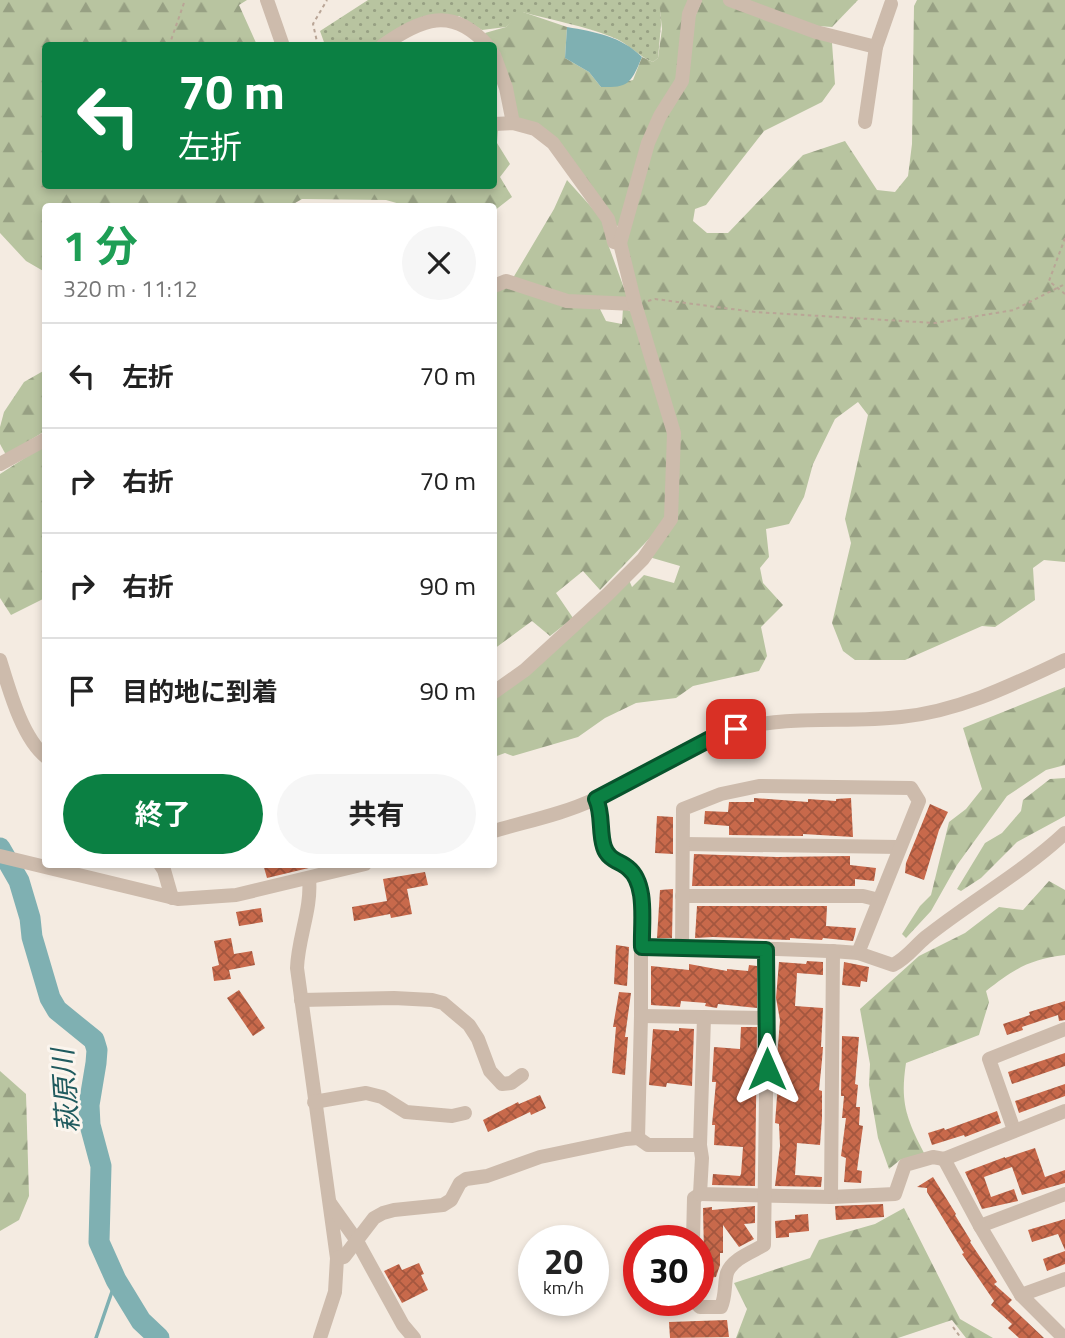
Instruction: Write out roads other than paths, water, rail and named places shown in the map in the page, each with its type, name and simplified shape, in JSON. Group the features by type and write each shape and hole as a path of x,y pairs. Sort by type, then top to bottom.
{"street":[{"path":"267,0 281,42"},
{"path":"497,690 525,670 607,595 643,559 671,519 674,433 635,304 620,243 648,143 660,116 682,81 689,14 695,0"},
{"path":"730,0 816,32 876,47"},
{"path":"865,122 876,47 891,4"},
{"path":"388,42 408,28 435,20 454,22 478,34 485,42"},
{"path":"497,63 506,88 513,123"},
{"path":"497,124 513,123 535,129 553,143 608,219 614,242 620,243"},
{"path":"497,285 506,281 568,301 635,304"},
{"path":"0,464 42,441"},
{"path":"0,660 33,746 42,754"},
{"path":"497,830 570,810 596,799 708,740 736,729 772,723 902,717 932,712 1002,690 1065,660"},
{"path":"682,948 683,809 721,794 759,786 911,788 919,801 858,953"},
{"path":"596,799 604,849 612,859 629,869 639,882 642,947 638,1138"},
{"path":"642,947 833,951 858,953 893,965 904,960 924,938 1000,885 1065,833"},
{"path":"683,844 899,848"},
{"path":"0,856 42,866"},
{"path":"50,868 173,898 222,897 309,879 344,868"},
{"path":"163,868 173,898"},
{"path":"309,879 310,891 297,952 314,1102 337,1258 335,1292 320,1338"},
{"path":"682,896 863,896 878,900"},
{"path":"714,1307 721,1307 725,1298 727,1271 737,1261 764,1245 766,950"},
{"path":"831,1197 833,951"},
{"path":"301,1000 394,998 443,1003 469,1025 478,1039 490,1071 502,1084 512,1083 522,1075"},
{"path":"641,1016 767,1018"},
{"path":"699,1194 704,1017"},
{"path":"1014,1130 989,1059 1065,1029"},
{"path":"314,1102 366,1093 382,1097 406,1112 452,1116 465,1113"},
{"path":"693,1225 694,1198 699,1194 831,1197 895,1194 905,1165 933,1157 944,1159 1065,1111"},
{"path":"337,1258 344,1256 374,1219 383,1213 443,1205 451,1200 466,1179 487,1176 540,1157 638,1138 648,1144 700,1146"},
{"path":"944,1159 979,1226 1021,1296 1064,1338"},
{"path":"979,1226 1065,1194"},
{"path":"329,1202 357,1241 403,1325 414,1338"},
{"path":"1021,1296 1065,1279"}],"water":[{"path":"567,27 607,36 634,50 642,57 632,78 623,85 601,87 589,72 565,58"}],"waterway":[{"name":"萩原川","path":"0,848 19,881 50,998 57,1010 94,1040 97,1050 89,1105 90,1125 101,1166 99,1242 116,1280 141,1321 159,1338"},
{"path":"96,1338 116,1280"}]}
